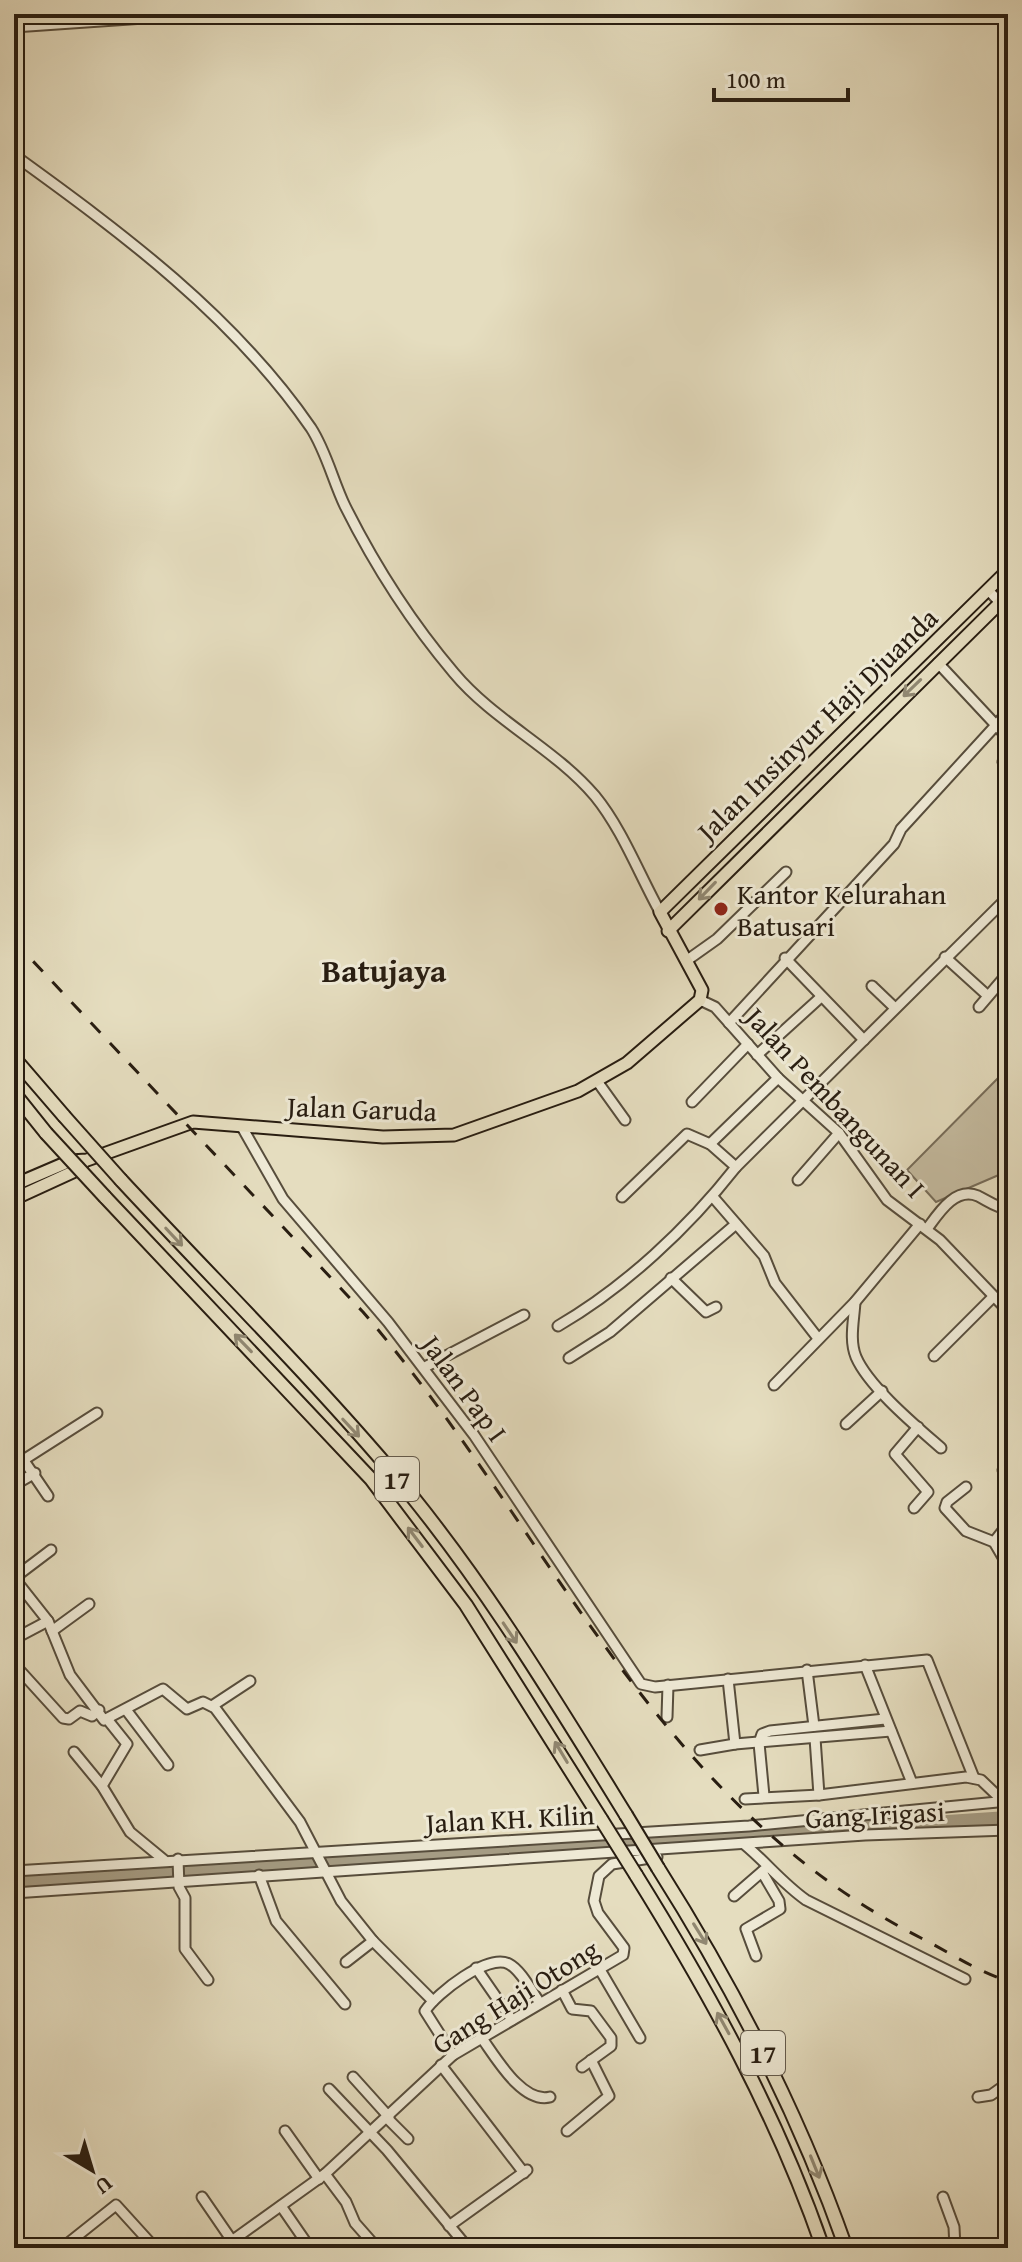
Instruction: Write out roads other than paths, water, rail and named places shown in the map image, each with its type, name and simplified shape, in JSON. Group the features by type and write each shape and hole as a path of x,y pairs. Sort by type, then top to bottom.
{"highway":[{"name":"17","path":"14,1058 121,1180 386,1466 482,1593 554,1699 705,1943 797,2122 846,2248"},
{"name":"17","path":"14,1093 105,1197 371,1479 466,1605 686,1955 777,2128 823,2248"}],"main road":[{"name":"Jalan Insinyur Haji Djuanda","path":"660,912 1008,570"},
{"name":"Jalan Insinyur Haji Djuanda","path":"668,931 938,663 1005,603"},
{"path":"660,912 702,990 700,1000"},
{"name":"Jalan Garuda","path":"14,1185 70,1161 87,1160 193,1122 383,1137 454,1135 530,1111 597,1081 663,1036 700,1000"},
{"name":"Jalan Garuda","path":"14,1199 75,1171 87,1160"}],"street":[{"path":"14,27 202,14"},
{"path":"14,155 166,269 277,386 313,431 343,501 393,594 455,674 487,707 573,774 596,797 660,912"},
{"path":"988,590 1005,603"},
{"path":"938,663 1008,738"},
{"path":"729,1023 785,958 894,844 901,829 1008,712"},
{"path":"686,961 717,939 786,872"},
{"path":"558,1326 600,1301 713,1197 736,1167 1008,897"},
{"path":"945,957 988,996"},
{"path":"785,958 864,1040"},
{"path":"979,1007 1008,973"},
{"path":"872,986 895,1008"},
{"path":"757,1055 821,997"},
{"name":"Jalan Pembangunan I","path":"700,1000 715,1007 778,1078 839,1133 877,1189 923,1227 1008,1311"},
{"path":"692,1102 748,1044"},
{"path":"710,1144 778,1078"},
{"path":"597,1081 625,1120"},
{"name":"Jalan Pap I","path":"242,1127 283,1199 425,1367 474,1435 641,1684 668,1685"},
{"path":"798,1180 839,1133"},
{"path":"622,1197 687,1134 710,1144 736,1167"},
{"path":"774,1385 941,1209 960,1195 973,1194 1008,1209"},
{"path":"713,1197 764,1256 775,1283 817,1337"},
{"path":"569,1358 610,1332 736,1224"},
{"path":"671,1278 706,1312 716,1307"},
{"path":"934,1356 993,1297"},
{"path":"855,1302 853,1343 856,1357 882,1391 941,1448"},
{"path":"425,1367 524,1315"},
{"path":"846,1424 882,1391"},
{"path":"25,1459 97,1413"},
{"path":"914,1508 928,1492 896,1456 895,1450 918,1427"},
{"path":"14,1446 48,1496"},
{"path":"14,1485 35,1473"},
{"path":"966,1487 947,1502 945,1508 966,1531 994,1542 1008,1566"},
{"path":"994,1542 1008,1524"},
{"path":"51,1550 14,1578 48,1621 70,1675 104,1720 107,1719 127,1744 102,1786"},
{"path":"52,1631 89,1604"},
{"path":"14,1639 48,1621"},
{"path":"667,1717 668,1685 927,1660 974,1778 1006,1801"},
{"path":"14,1664 63,1718 80,1711 92,1716 99,1710"},
{"path":"865,1665 912,1783"},
{"path":"807,1670 814,1726"},
{"path":"728,1679 735,1744"},
{"path":"212,1706 250,1681"},
{"path":"107,1719 127,1711 150,1692 163,1689 187,1709 203,1702 212,1706 300,1822 341,1901 373,1941 433,2001"},
{"path":"127,1711 168,1765"},
{"path":"764,1796 759,1743 765,1732 885,1719"},
{"path":"700,1750 735,1744 891,1731"},
{"path":"815,1738 819,1795"},
{"path":"74,1752 102,1786 130,1832 164,1860"},
{"path":"745,1799 819,1795 974,1778"},
{"name":"Jalan KH. Kilin","path":"14,1893 315,1855 749,1826 1006,1801"},
{"name":"Gang Irigasi","path":"744,1844 1008,1830"},
{"path":"744,1844 782,1883 806,1900 965,1979"},
{"name":"Jalan KH. Kilin","path":"14,1871 164,1860 178,1870 259,1875 744,1844"},
{"name":"Gang Haji Otong","path":"222,2248 235,2243 322,2177 453,2055 625,1951 594,1901 599,1876 612,1864 671,1855 677,1850"},
{"path":"734,1896 766,1868"},
{"path":"756,1956 746,1929 780,1909 766,1868"},
{"path":"178,1870 185,1898 185,1949 208,1980"},
{"path":"259,1875 276,1921 345,2004"},
{"path":"346,1962 373,1941"},
{"path":"453,2055 425,2011 433,2001 476,1968 493,1960 507,1962 540,2003"},
{"path":"476,1968 512,2020"},
{"path":"599,1968 640,2038"},
{"path":"562,1990 572,2009 591,2011 611,2038 611,2046 582,2067"},
{"path":"481,2037 520,2087 541,2098 550,2097"},
{"path":"567,2131 609,2096 591,2060"},
{"path":"441,2065 526,2171 449,2226"},
{"path":"353,2077 408,2139"},
{"path":"978,2097 991,2095 1008,2083"},
{"path":"329,2089 372,2133 468,2248"},
{"path":"285,2131 346,2202 355,2223 377,2248"},
{"path":"202,2197 235,2243"},
{"path":"943,2197 954,2227 955,2248"},
{"path":"62,2248 116,2205 155,2248"},
{"path":"281,2206 310,2248"},
{"path":"983,2248 1008,2244"},
{"path":"911,2248 948,2248"}],"waterway":[{"path":"14,1885 1008,1819"}],"railway":[{"path":"14,941 363,1312 430,1396 612,1655 676,1737 747,1813 828,1881 921,1938 1008,1981"}],"place":[{"name":"Kantor Kelurahan Batusari","path":"721,909"}],"district":[{"name":"Batujaya","path":"384,970"}]}
